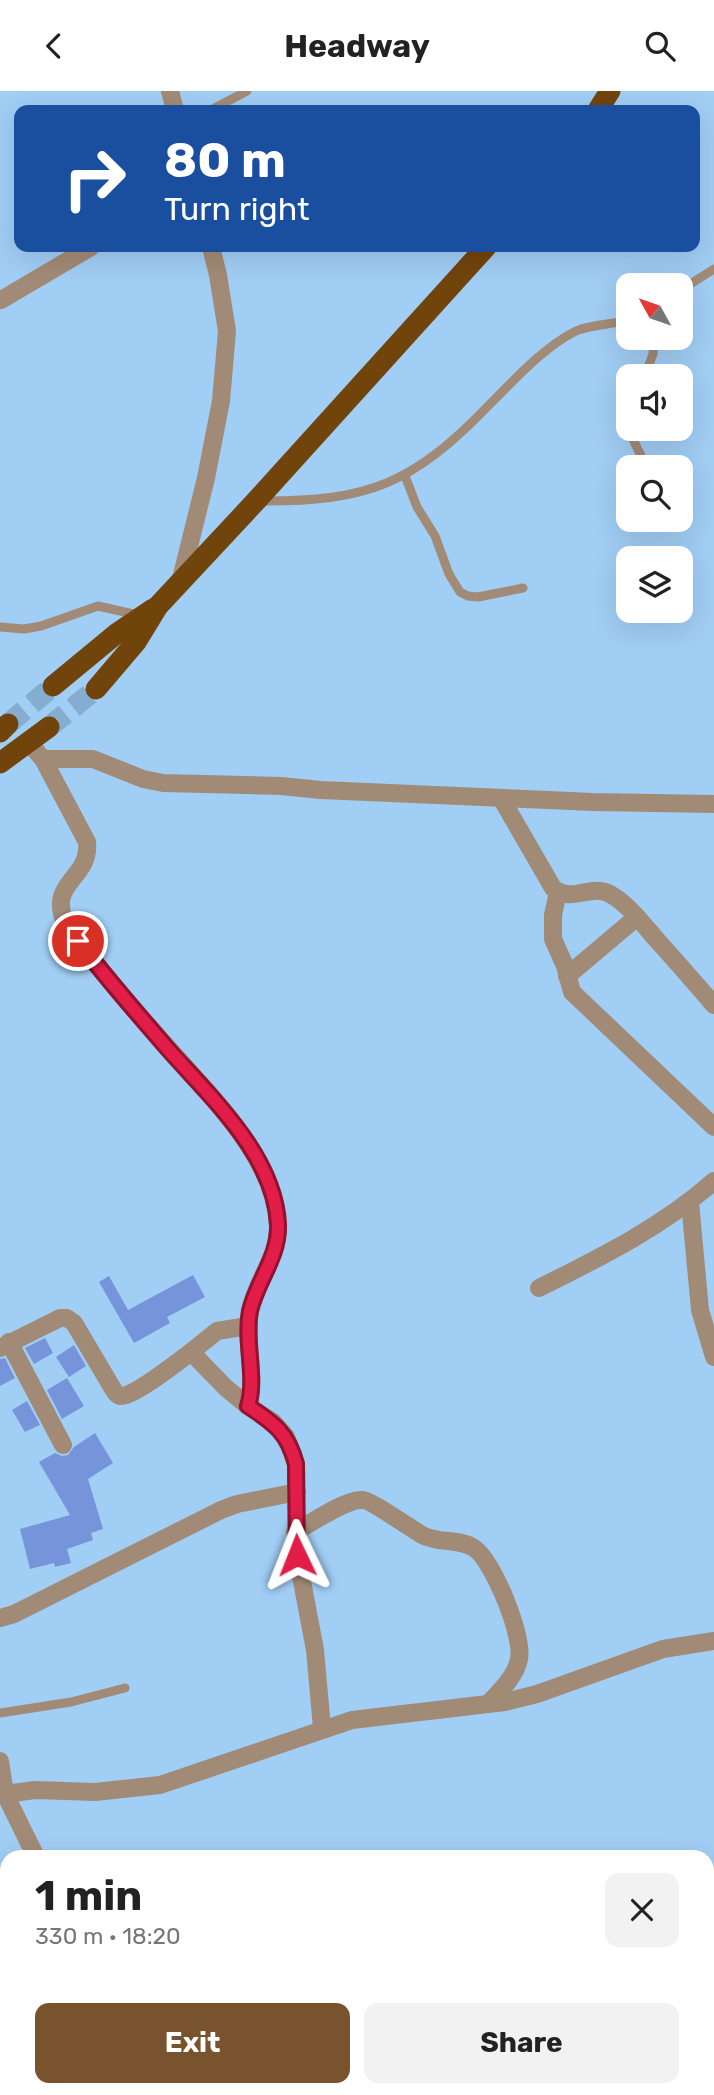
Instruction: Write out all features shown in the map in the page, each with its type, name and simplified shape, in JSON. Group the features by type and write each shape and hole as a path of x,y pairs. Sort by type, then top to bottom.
{"highway":[{"path":"53,686 149,614 180,583 481,252"},
{"path":"96,689 124,658 149,614"},
{"path":"0,763 36,751 49,727"}],"street":[{"path":"1,300 83,252"},
{"path":"180,583 206,478 221,401 227,331 212,252"},
{"path":"36,751 93,759 143,779 163,783 714,804"},
{"path":"36,751 87,842 82,866 61,896 61,912 66,925 139,1016 243,1136 261,1164 269,1184 276,1207 278,1228 272,1258 251,1306 248,1326 253,1392 248,1406"},
{"path":"502,798 549,883 558,892 570,896 602,891 615,897 637,917 713,1002"},
{"path":"558,892 552,931 576,998 714,1127"},
{"path":"567,976 637,917"},
{"path":"540,1288 610,1252 690,1202 714,1181"},
{"path":"690,1202 697,1291 714,1357"},
{"path":"63,1445 5,1345 60,1318 67,1318 74,1324 116,1394 124,1397 217,1331 248,1326"},
{"path":"191,1352 226,1388 273,1422 286,1437 296,1464 297,1555 315,1650 322,1728"},
{"path":"0,1618 14,1614 221,1510 297,1492"},
{"path":"295,1532 351,1502 365,1500 432,1540 464,1544 477,1550 488,1564 513,1620 520,1653 515,1671 489,1703"},
{"path":"2,1792 95,1792 160,1785 322,1728 376,1716 489,1703 537,1694 663,1649 714,1641"},
{"path":"0,1761 2,1792 32,1850"}],"lane":[{"path":"220,105 247,91"},
{"path":"693,282 714,269"},
{"path":"256,501 316,500 363,492 405,476 457,437 508,386 563,339 577,331 616,323"},
{"path":"405,476 417,507 435,536 449,574 460,592 478,597 523,588"},
{"path":"0,628 24,629 41,626 98,606 149,614"},
{"path":"0,1713 71,1702 125,1688"}],"building":[{"path":"193,1275 205,1297 167,1317 170,1323 134,1343 99,1282 109,1276 128,1310"},
{"path":"45,1338 53,1353 34,1364 25,1348"},
{"path":"74,1345 86,1366 69,1377 56,1357"},
{"path":"5,1358 15,1378 0,1386 0,1359"},
{"path":"67,1378 84,1406 62,1419 47,1390"},
{"path":"27,1401 40,1425 25,1432 12,1410"},
{"path":"95,1433 113,1463 88,1479 103,1529 91,1533 93,1540 67,1549 71,1563 55,1567 54,1563 30,1569 20,1529 70,1515 39,1462 55,1453 68,1455 74,1447"}],"tunnel":[{"path":"8,724 53,686"},
{"path":"49,727 96,689"}],"route":[{"path":"78,941 243,1136 261,1164 269,1184 276,1207 278,1228 272,1258 251,1306 248,1326 253,1392 248,1406 273,1422 286,1437 292,1450 296,1464 297,1555"}]}
